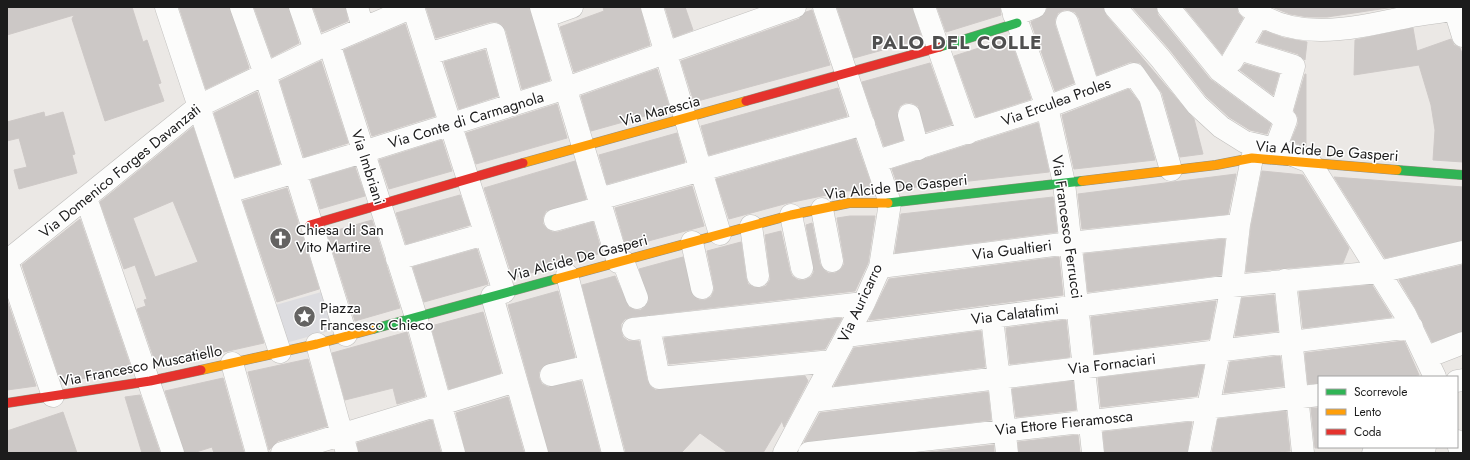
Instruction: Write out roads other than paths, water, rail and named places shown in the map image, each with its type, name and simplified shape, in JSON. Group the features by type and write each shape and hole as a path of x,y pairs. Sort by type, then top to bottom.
{"street":[{"path":"166,7 280,352 346,336 310,225 265,74 241,7"},
{"name":"Via Imbriani","path":"300,7 322,46 363,152 416,317 454,453"},
{"path":"357,7 363,28"},
{"path":"413,7 485,234 516,381 537,453"},
{"name":"Via Domenico Forges Davanzati","path":"7,261 199,106 322,46 413,7"},
{"path":"572,7 542,12 600,203 621,261 637,298"},
{"path":"652,7 720,234"},
{"name":"Via Conte di Carmagnola","path":"228,192 451,125 566,88 795,7"},
{"name":"Via Auricarro","path":"784,453 864,303 880,267 890,203 824,7"},
{"path":"924,7 968,133"},
{"path":"1014,15 1035,7"},
{"path":"1115,7 1202,110 1221,127 1245,142 1275,149 1310,162 1406,314 1436,376"},
{"path":"1168,7 1220,71 1286,120 1275,149"},
{"path":"1224,74 1239,49 1254,11 1263,18 1303,30 1353,28 1457,8 1463,36"},
{"name":"Via Marescia","path":"310,225 583,146 938,48 1014,15"},
{"name":"Via Francesco Ferrucci","path":"1014,15 1047,107 1064,184 1093,453"},
{"path":"1066,22 1089,90"},
{"path":"428,54 494,34 513,105"},
{"path":"1239,49 1294,66 1280,116"},
{"name":"Via Erculea Proles","path":"877,161 1047,107 1134,74 1150,97 1171,170"},
{"path":"909,115 918,149"},
{"path":"555,220 600,203 700,170 864,124"},
{"path":"1199,453 1232,286 1239,225 1252,158"},
{"name":"Via Alcide De Gasperi","path":"346,336 791,215 850,203 890,203 1064,184 1252,158 1463,175"},
{"path":"86,198 150,381 173,453"},
{"path":"822,209 832,261"},
{"path":"791,215 802,268"},
{"name":"Via Gualtieri","path":"880,267 1070,243 1239,225"},
{"path":"751,226 758,276"},
{"path":"397,259 485,234"},
{"path":"692,242 702,288"},
{"name":"Via Calatafimi","path":"846,336 1232,286 1379,272 1463,252"},
{"path":"7,261 53,396"},
{"path":"567,275 613,453"},
{"path":"1285,280 1303,453"},
{"path":"832,361 659,378 641,328 864,303"},
{"path":"992,317 1007,453"},
{"name":"Via Fornaciari","path":"812,401 1412,327"},
{"path":"1427,357 1463,343"},
{"path":"317,344 344,444"},
{"name":"Via Francesco Muscatiello","path":"7,403 150,381 280,352"},
{"path":"232,363 257,453"},
{"path":"551,375 590,366"},
{"path":"282,453 344,444 441,404 516,381"},
{"name":"Via Ettore Fieramosca","path":"809,453 1318,394"},
{"path":"1372,453 1416,448"}],"place":[{"name":"Chiesa di San Vito Martire","path":"280,239"},
{"name":"Piazza Francesco Chieco","path":"304,317"}],"district":[{"name":"PALO DEL COLLE","path":"957,42"}]}
